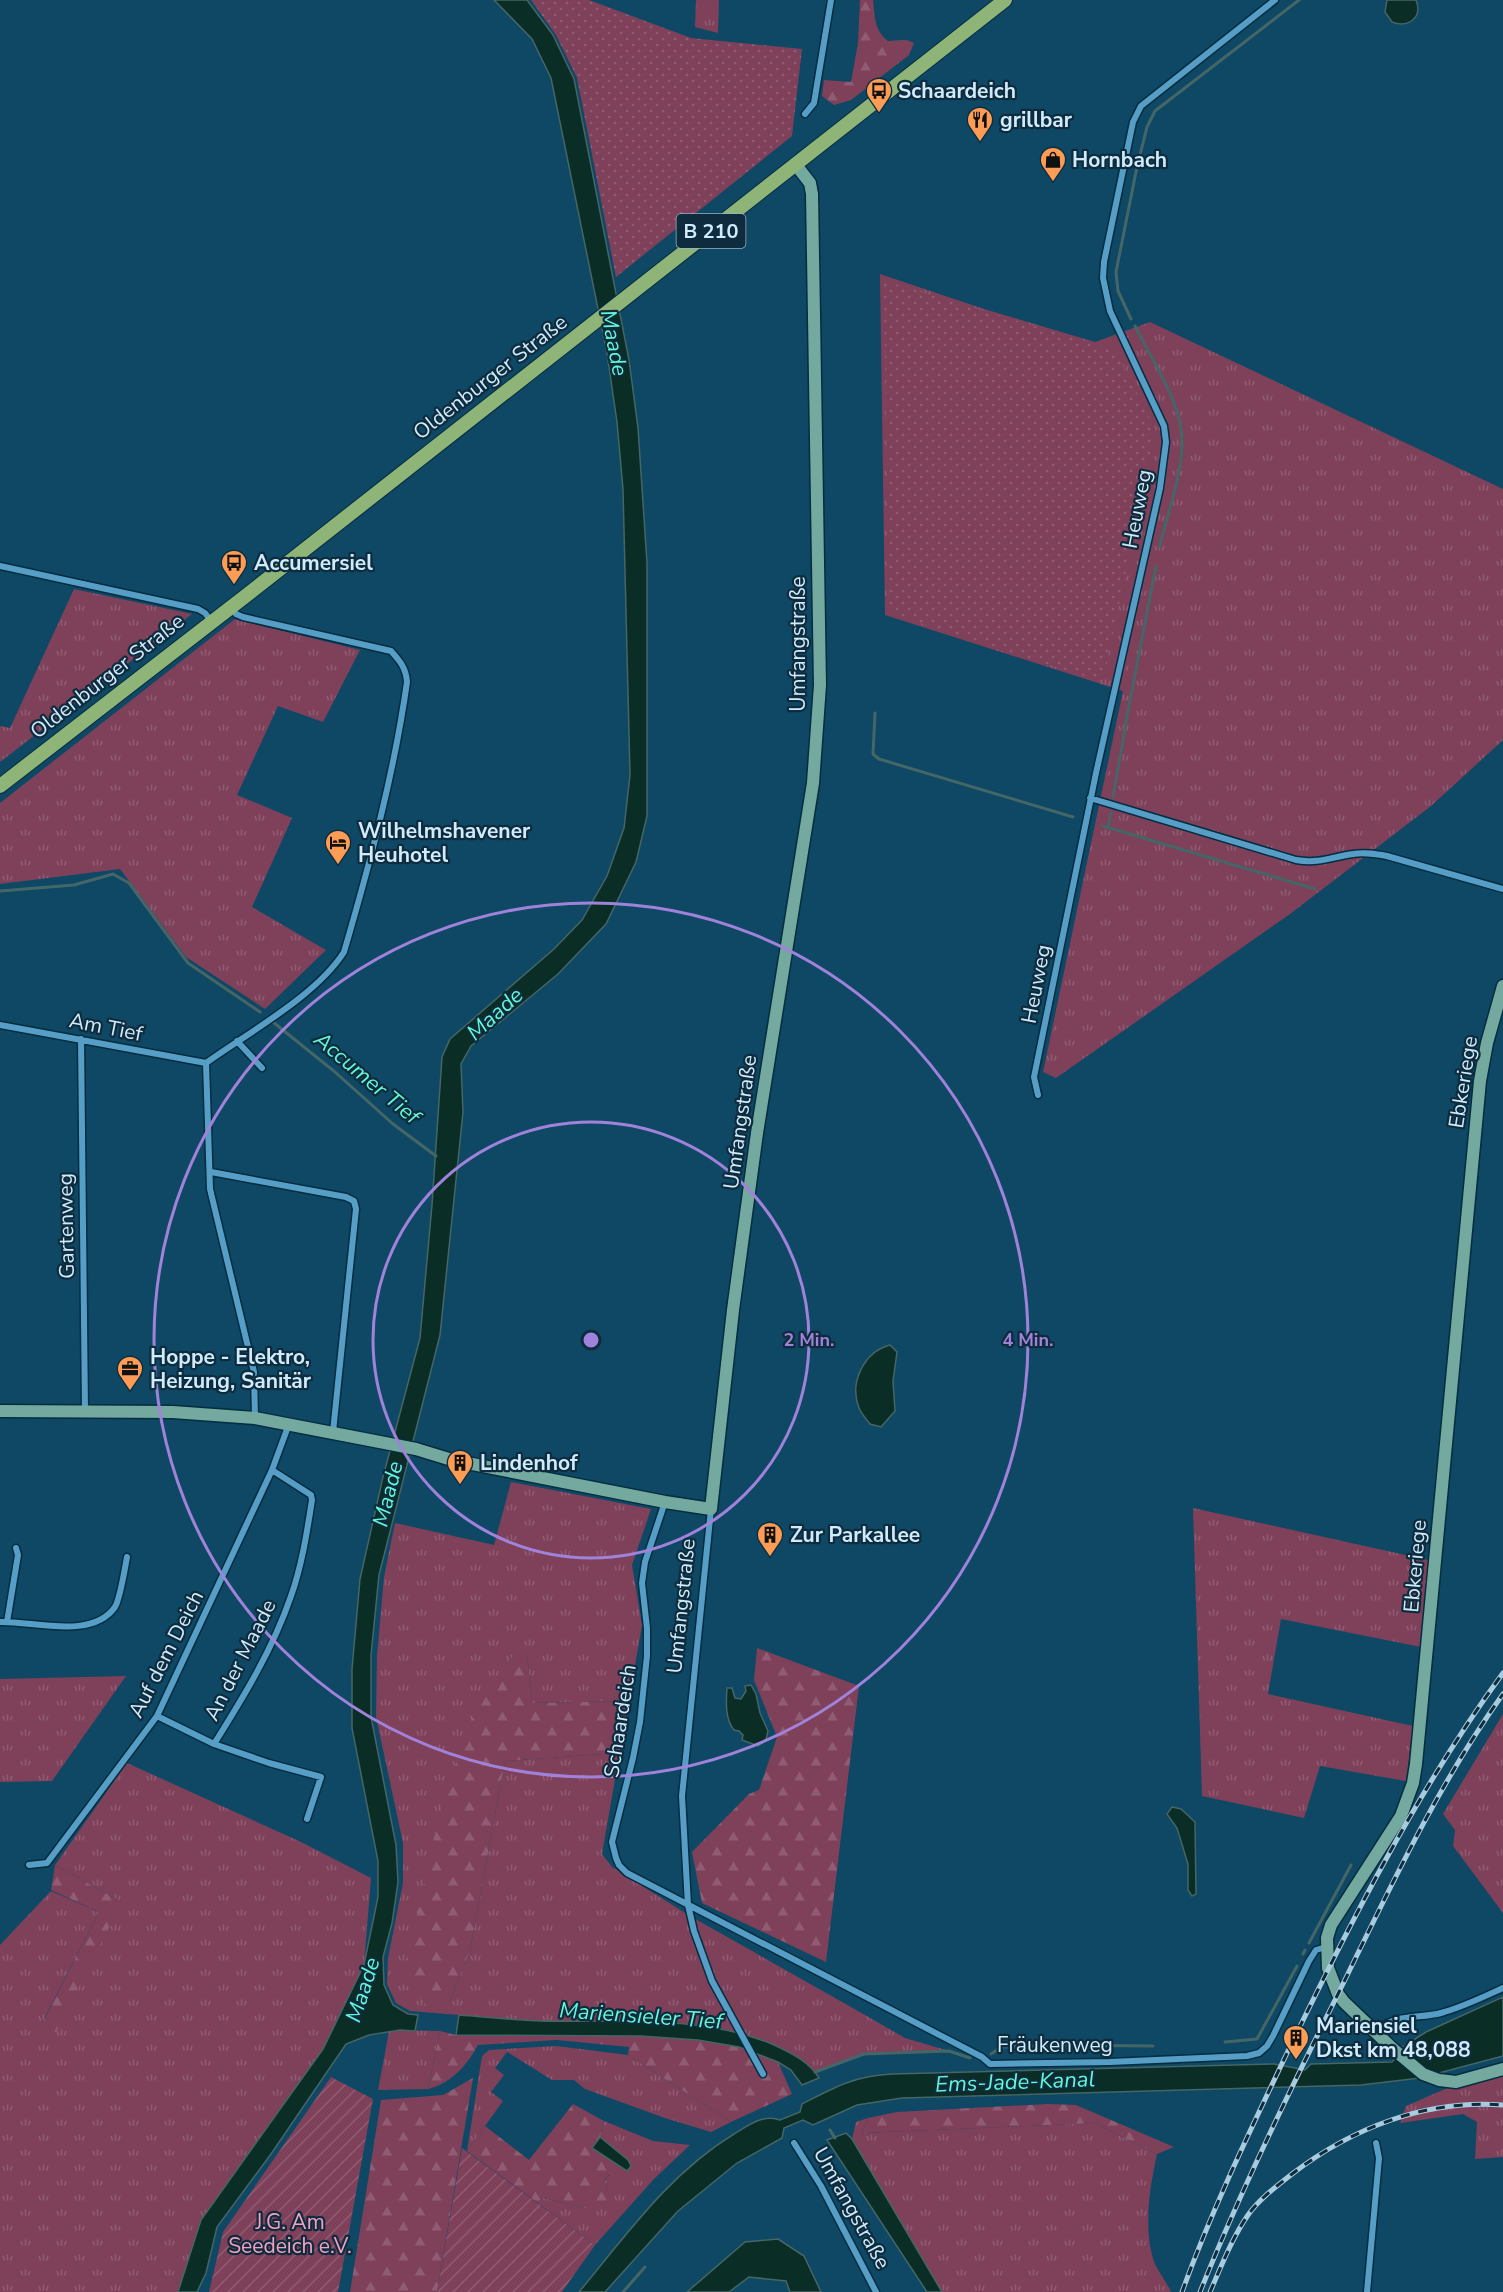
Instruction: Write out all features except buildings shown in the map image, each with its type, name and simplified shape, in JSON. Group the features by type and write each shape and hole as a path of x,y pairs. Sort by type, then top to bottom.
{"main road":[{"name":"Oldenburger Straße","path":"0,786 1005,0"}],"street":[{"path":"805,114 814,103 831,0"},
{"name":"Heuweg","path":"1038,1095 1034,1077 1090,798 1160,488 1166,442 1164,426 1110,311 1103,278 1118,191 1133,122 1136,113 1147,99 1275,0"},
{"name":"Umfangstraße","path":"763,2074 712,1981 694,1931 688,1905 682,1796 733,1310 757,1133 813,783 820,685 812,194 810,183 796,165"},
{"path":"0,566 198,609 212,622"},
{"path":"231,607 236,614 243,617 391,651 401,662 407,682 399,736 375,845 344,952 336,964 312,987 206,1063 210,1189 254,1372 255,1418"},
{"path":"1090,798 1296,860 1322,862 1369,852 1503,889"},
{"name":"Ebkeriege","path":"1503,986 1487,1043 1480,1081 1413,1784 1401,1816 1331,1925 1326,1947 1328,1968 1338,1994 1375,2032 1423,2074 1439,2080 1456,2082 1503,2069"},
{"name":"Am Tief","path":"0,1024 206,1063"},
{"name":"Gartenweg","path":"81,1040 85,1411"},
{"path":"237,1041 262,1068"},
{"path":"211,1172 346,1197 354,1201 356,1209 333,1432"},
{"path":"0,1411 205,1413 255,1418 416,1449 452,1460 711,1509"},
{"name":"Auf dem Deich","path":"29,1865 47,1863 157,1716 272,1470 289,1424"},
{"name":"An der Maade","path":"214,1744 247,1691 276,1637 292,1595 303,1551 312,1500 310,1495 272,1470"},
{"name":"Schaardeich","path":"665,1502 645,1562 642,1583 647,1628 647,1656 640,1722 612,1842 619,1865 627,1873 688,1905"},
{"path":"16,1548 18,1555 4,1622 79,1627 100,1620 115,1606 127,1557"},
{"name":"An der Maade","path":"157,1716 214,1744 269,1763 321,1777 307,1819"},
{"name":"Fräukenweg","path":"688,1905 982,2057 990,2064 1121,2062 1239,2057 1259,2053 1273,2036 1309,1961 1316,1950 1326,1947"},
{"path":"1375,2032 1385,2024 1402,2017 1439,2013 1503,1988"},
{"name":"Umfangstraße","path":"794,2143 817,2178 876,2292"},
{"path":"1367,2292 1379,2158 1376,2143"}],"green space":[{"path":"531,0 589,0 691,38 802,49 792,136 616,277 577,78 556,35"},
{"path":"696,0 719,0 718,33 695,27"},
{"path":"860,0 873,0 878,28 888,41 907,40 914,43 909,55 851,100 834,105 822,96 824,80 851,82 858,43"},
{"path":"880,274 984,309 1095,342 1150,322 1503,489 1503,740 1431,806 1290,914 1056,1078 1043,1072 1123,691 885,615"},
{"path":"884,281 1115,350 1155,429 1103,682 889,613"},
{"path":"74,589 192,614 0,762 0,726 10,728"},
{"path":"235,619 360,650 323,722 278,706 237,795 292,818 252,907 326,950 265,1009 186,957 120,869 0,884 0,803"},
{"path":"511,1482 651,1509 632,1565 642,1625 602,1854 612,1867 690,1916 905,2038 949,2051 864,2054 815,2072 791,2053 758,2039 716,2027 674,2022 540,2021 459,2015 410,2011 396,2003 387,1984 388,1958 403,1883 403,1843 376,1717 377,1656 384,1577 395,1523 494,1545","holes":["527,1654 532,1703 624,1701 617,1753 505,1761 470,1950 449,2004 499,1678 512,1657"]},
{"path":"1193,1508 1428,1560 1421,1647 1281,1619 1268,1694 1413,1726 1406,1781 1320,1766 1304,1818 1202,1796"},
{"path":"757,1648 859,1686 826,1962 702,1903 692,1852 749,1794 759,1790 777,1737 754,1680"},
{"path":"527,1653 532,1703 624,1701 617,1753 505,1761 470,1950 449,2004 426,2005 417,1993 407,1959 440,1811 469,1723 512,1657"},
{"path":"126,1676 52,1781 0,1782 0,1679"},
{"path":"1503,1714 1503,1913 1453,1846 1455,1830 1443,1814"},
{"path":"127,1763 301,1842 371,1878 364,1965 323,2049 201,2220 178,2292 0,2292 0,1945 51,1891 99,1912 42,2023 122,1902 55,1865"},
{"path":"55,1865 122,1902 56,2032 42,2024 99,1912 51,1890"},
{"path":"440,2031 428,2089 378,2090 389,2032"},
{"path":"440,2031 456,2035 641,2036 698,2040 739,2047 778,2062 792,2094 731,2122 628,2055 629,2047 557,2040 478,2045 458,2072 437,2086 428,2089"},
{"path":"556,2046 628,2055 731,2122 711,2132 665,2118 585,2089 574,2080 552,2080 507,2052 495,2068 504,2075 491,2092 503,2101 467,2151 482,2056 489,2050"},
{"path":"1503,2072 1503,2157 1475,2159 1477,2122 1463,2114 1400,2123 1406,2106 1452,2086"},
{"name":"J.G. Am Seedeich e.V.","path":"331,2077 373,2099 338,2292 209,2292 223,2232"},
{"path":"473,2078 437,2292 350,2292 381,2100 443,2095"},
{"path":"573,2104 604,2121 600,2137 592,2148 627,2171 621,2178 609,2175 604,2180 610,2196 607,2205 587,2209 543,2198 538,2203 467,2151 485,2126 529,2160"},
{"path":"1048,2104 1076,2105 1174,2147 1157,2154 1095,2123 862,2133 868,2118 897,2112"},
{"path":"868,2118 862,2133 1095,2123 1157,2154 1149,2204 1148,2230 1152,2255 1171,2292 942,2292 852,2139 856,2122"},
{"path":"604,2121 653,2141 690,2145 653,2180 595,2245 538,2203 543,2198 587,2209 610,2196 604,2180 628,2160 600,2137"},
{"path":"462,2148 595,2245 562,2292 437,2292"}],"water":[{"name":"Maade","path":"494,0 527,0 553,35 574,79 629,360 638,428 647,563 647,816 636,862 606,924 558,974 471,1046 461,1064 463,1112 440,1335 379,1575 371,1655 371,1717 396,1845 398,1882 392,1923 383,1957 384,1985 393,2005 408,2014 418,2015 415,2031 400,2030 369,2035 346,2044 271,2154 217,2227 206,2273 197,2292 178,2292 201,2220 323,2049 364,1965 378,1897 378,1861 352,1728 352,1669 360,1579 383,1477 420,1338 442,1057 450,1039 554,949 582,920 607,876 624,828 630,775 623,489 617,422 607,353 551,78 532,39"},
{"path":"1387,0 1416,0 1418,6 1416,16 1413,20 1403,24 1392,22 1385,12"},
{"path":"890,1345 897,1352 893,1381 895,1411 881,1427 870,1424 862,1414 856,1398 856,1388 861,1369 866,1361 873,1354"},
{"path":"751,1685 768,1731 766,1740 758,1746 742,1740 743,1735 731,1726 727,1710 727,1688 732,1688 735,1698 741,1699 746,1691 745,1686"},
{"path":"1172,1807 1181,1809 1195,1822 1196,1894 1192,1896 1188,1890 1188,1864 1177,1828 1167,1814"},
{"name":"Ems-Jade-Kanal","path":"1503,1997 1503,2056 1420,2078 1361,2085 902,2098 857,2105 813,2125 803,2120 784,2128 782,2138 737,2163 678,2211 605,2292 579,2292 650,2206 669,2186 711,2150 751,2124 768,2118 780,2120 800,2112 802,2104 856,2080 892,2074 1274,2064 1305,2070 1311,2064 1392,2062 1402,2051 1401,2048 1426,2032"},
{"path":"459,2015 541,2021 658,2022 716,2028 744,2034 772,2044 804,2062 819,2078 802,2085 791,2070 778,2062 739,2047 698,2040 641,2036 456,2035"},
{"path":"846,2133 852,2139 942,2292 927,2292 827,2140"},
{"path":"600,2137 628,2160 631,2166 627,2171 592,2148"},
{"path":"778,2239 804,2256 821,2292 790,2292 786,2281 749,2277 729,2292 687,2292 745,2242"}],"waterway":[{"path":"1131,319 1118,291 1116,272 1137,167 1147,127 1155,111 1299,0"},
{"path":"1135,326 1173,400 1182,432 1179,472 1159,547"},
{"path":"1113,797 1156,566"},
{"path":"875,713 873,754 879,759 1073,817"},
{"path":"1108,827 1111,813"},
{"path":"1103,826 1315,889"},
{"name":"Accumer Tief","path":"0,891 74,885 113,874 129,883 188,963 260,1012"},
{"name":"Accumer Tief","path":"273,1022 335,1072 393,1124 436,1156"},
{"path":"1309,1943 1351,1865"},
{"path":"1303,1954 1305,1950"},
{"path":"1225,2042 1257,2039 1297,1966"},
{"path":"991,2054 1002,2047 1153,2046"},
{"path":"815,2072 864,2054 949,2051 970,2058"},
{"name":"Mariensieler Tief","path":"830,2130 835,2138"},
{"path":"623,2292 645,2267"}],"railway":[{"path":"1182,2292 1219,2200 1246,2141 1361,1906 1442,1763 1503,1673"},
{"path":"1200,2292 1266,2140 1395,1877 1435,1802 1503,1694"},
{"path":"1210,2292 1232,2243 1252,2209 1274,2188 1315,2158 1365,2130 1418,2112 1474,2104 1503,2105"}],"place":[{"name":"Schaardeich","path":"879,114"},
{"name":"grillbar","path":"980,143"},
{"name":"Hornbach","path":"1053,183"},
{"name":"Accumersiel","path":"234,586"},
{"name":"Wilhelmshavener Heuhotel","path":"338,866"},
{"name":"Hoppe - Elektro, Heizung, Sanitär","path":"130,1392"},
{"name":"Lindenhof","path":"460,1486"},
{"name":"Zur Parkallee","path":"770,1558"},
{"name":"Mariensiel Dkst km 48,088","path":"1296,2061"}]}
